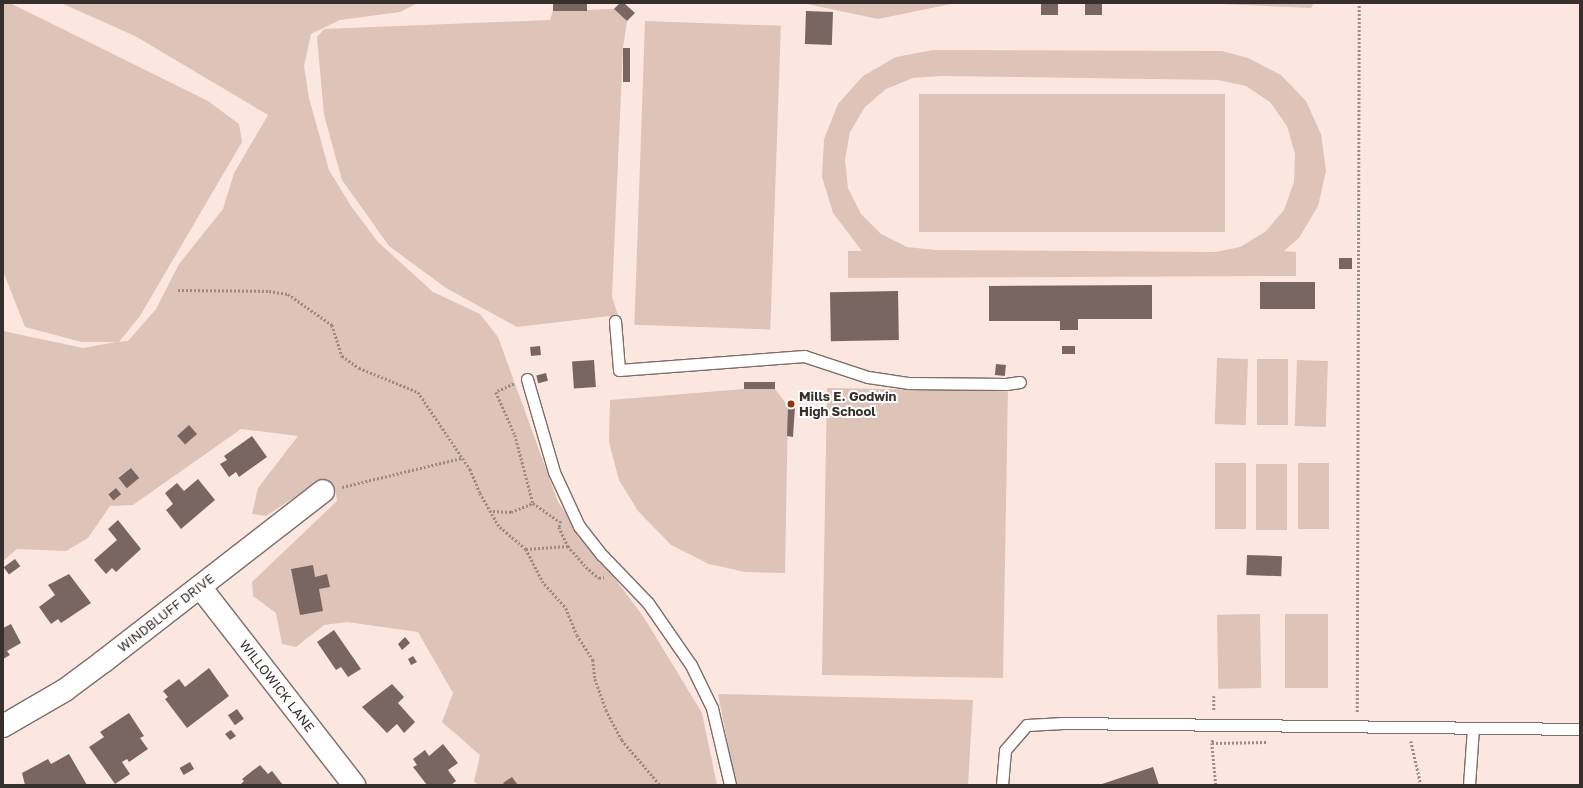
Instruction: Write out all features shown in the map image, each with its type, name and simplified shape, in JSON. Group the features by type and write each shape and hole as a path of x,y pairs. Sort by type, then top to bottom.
{"street":[{"name":"WINDBLUFF DRIVE","path":"3,726 65,690 200,588 323,491"},
{"name":"WILLOWICK LANE","path":"200,588 354,785"}],"lane":[{"path":"615,321 619,370 804,356 868,377 908,383 1006,384 1020,382"},
{"path":"527,379 554,472 579,526 602,555 648,603 691,665 712,708 730,785"},
{"path":"1002,785 1005,750 1027,725 1063,723 1214,724 1580,729"},
{"path":"1469,785 1473,728"}],"path":[{"path":"1358,726 1359,3"},
{"path":"178,290 269,291 288,294 332,325 342,356 358,368 418,392 462,458 493,511 500,527 526,549 542,581 566,608 577,635 593,660 595,679 606,710 622,740 660,785"},
{"path":"527,379 496,392 515,435 533,503 561,523"},
{"path":"323,491 462,458"},
{"path":"493,511 511,512 533,503"},
{"path":"526,549 568,546"},
{"path":"1214,696 1212,743 1216,785"},
{"path":"1404,741 1419,741"},
{"path":"1411,741 1421,785"},
{"path":"1212,743 1274,742"}],"shaded area":[{"path":"3,3 10,3 208,101 239,124 242,142 140,316 119,342 128,341 156,309 179,264 223,209 234,173 268,115 135,36 61,3 418,3 400,12 340,20 311,34 304,66 309,98 329,170 351,206 378,242 433,292 480,314 498,337 558,502 645,619 702,713 717,785 479,785 474,782 480,755 442,722 453,693 418,632 347,622 324,625 296,647 282,644 276,613 253,596 252,582 337,501 335,486 321,480 266,516 252,514 258,488 298,436 241,429 133,505 110,506 88,538 66,551 17,549 3,561 3,331 83,348 116,342 82,342 25,327 3,271"},
{"path":"802,3 956,3 878,19"},
{"path":"1198,3 1314,3 1311,8"},
{"path":"614,9 627,21 623,48 612,297 618,315 517,327 446,288 389,246 342,180 324,115 317,37 324,29 550,20 553,11"},
{"path":"645,21 781,26 770,330 634,325"},
{"path":"933,50 1222,51 1248,58 1281,75 1306,101 1321,134 1326,171 1318,206 1299,238 1284,251 1296,252 1296,276 848,278 848,251 862,251 833,213 822,177 824,139 838,104 863,76 896,57","holes":["941,76 1218,80 1246,86 1270,102 1287,126 1295,154 1294,182 1284,210 1265,232 1240,247 1216,252 935,250 907,247 881,234 861,214 848,188 845,160 850,132 865,107 886,89 913,78"]},
{"path":"919,94 1225,94 1225,232 919,232"},
{"path":"1217,358 1248,359 1246,425 1215,424"},
{"path":"1257,359 1288,359 1288,425 1257,425"},
{"path":"1297,360 1328,361 1326,427 1295,426"},
{"path":"827,388 1008,391 1003,678 822,675"},
{"path":"744,389 775,389 788,406 785,573 745,572 709,564 671,545 638,511 619,480 609,442 610,400"},
{"path":"1215,463 1246,463 1246,529 1215,529"},
{"path":"1298,463 1329,463 1329,529 1298,529"},
{"path":"1256,464 1287,464 1287,530 1256,530"},
{"path":"1260,614 1261,688 1218,689 1217,615"},
{"path":"1285,614 1328,614 1328,688 1285,688"},
{"path":"718,694 973,700 968,785 736,785"}],"building":[{"path":"620,3 624,3 635,13 627,21 614,9"},
{"path":"553,4 587,4 587,11 553,11"},
{"path":"1041,4 1058,4 1058,15 1041,15"},
{"path":"1085,4 1102,4 1102,15 1085,15"},
{"path":"806,11 833,12 832,45 805,44"},
{"path":"623,48 630,48 630,82 623,82"},
{"path":"1339,258 1352,258 1352,269 1339,269"},
{"path":"1260,282 1315,282 1315,309 1260,309"},
{"path":"1152,285 1152,319 1078,319 1078,330 1060,330 1060,321 989,321 989,286"},
{"path":"898,291 899,340 831,341 830,292"},
{"path":"540,346 541,355 531,356 530,347"},
{"path":"1062,346 1075,346 1075,354 1062,354"},
{"path":"594,360 596,387 574,388 572,362"},
{"path":"996,364 1006,365 1005,376 995,375"},
{"path":"546,373 548,381 538,383 536,375"},
{"path":"744,382 775,382 775,389 744,389"},
{"path":"788,406 795,406 793,437 787,436"},
{"path":"189,425 197,434 185,445 177,436"},
{"path":"252,436 267,457 239,477 236,472 229,477 220,464 227,460 224,456"},
{"path":"131,468 139,478 127,488 119,478"},
{"path":"198,479 215,500 181,529 166,510 173,504 165,493 177,483 184,491"},
{"path":"116,488 121,494 113,501 108,494"},
{"path":"118,520 141,549 116,572 112,568 106,574 94,560 117,540 108,529"},
{"path":"1247,555 1282,556 1281,576 1246,575"},
{"path":"15,559 20,566 9,575 4,567"},
{"path":"313,565 315,577 327,574 330,587 319,589 323,611 300,615 291,569"},
{"path":"69,574 91,603 61,623 58,619 51,624 39,607 55,595 48,585"},
{"path":"11,624 21,643 7,651 10,655 3,659 3,628"},
{"path":"334,630 361,669 348,677 341,667 336,670 317,642"},
{"path":"405,637 410,643 402,650 398,644"},
{"path":"413,656 417,662 411,665 408,659"},
{"path":"209,668 229,696 187,728 165,699 168,697 163,691 179,679 185,687"},
{"path":"392,684 404,697 398,703 415,722 404,733 397,724 387,733 362,707"},
{"path":"237,709 244,719 235,725 228,715"},
{"path":"129,713 144,736 140,738 148,749 129,762 127,759 122,762 130,774 115,784 89,747 104,737 100,732"},
{"path":"231,730 236,736 230,740 225,734"},
{"path":"443,744 458,763 448,770 456,781 451,785 427,785 413,767 417,765 413,759 425,750 429,756"},
{"path":"69,754 87,785 25,785 22,773 48,759 51,764"},
{"path":"190,762 194,769 184,775 180,768"},
{"path":"260,765 268,774 272,771 283,785 240,785 244,781 242,779"},
{"path":"1153,767 1159,785 1099,785"},
{"path":"512,777 517,784 505,785 503,783"}],"place":[{"name":"Mills E. Godwin High School","path":"791,404"}]}
